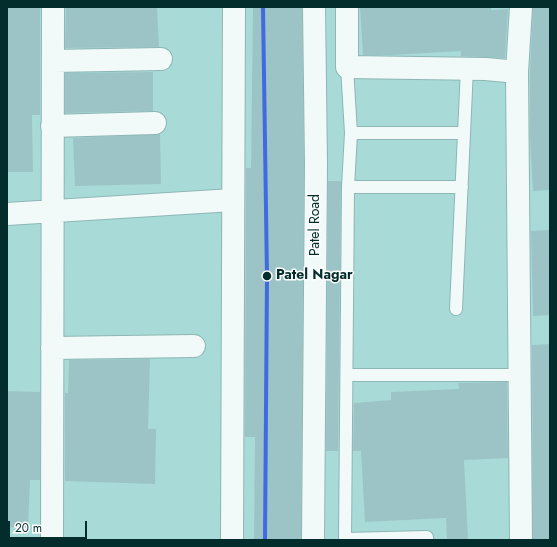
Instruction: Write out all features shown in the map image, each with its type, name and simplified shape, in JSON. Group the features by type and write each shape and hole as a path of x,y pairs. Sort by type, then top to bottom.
{"street":[{"path":"52,540 53,7"},
{"path":"232,540 234,7"},
{"name":"Patel Road","path":"313,540 316,165 314,7"},
{"path":"347,7 347,67 467,68 518,72"},
{"path":"521,7 518,72 521,540"},
{"path":"52,61 161,59"},
{"path":"52,126 155,123"},
{"path":"7,214 233,200"},
{"path":"52,348 194,346"}],"lane":[{"path":"347,67 351,133 348,187 345,539 427,537 427,540"},
{"path":"456,308 467,68"},
{"path":"351,133 464,133"},
{"path":"348,187 462,187"},
{"path":"347,375 520,375"}],"building":[{"path":"7,7 40,7 40,115 32,115 33,172 7,172"},
{"path":"66,7 157,7 159,47 65,48"},
{"path":"253,7 302,7 304,165 301,540 254,540 255,437 245,437 246,168 251,168"},
{"path":"360,7 491,7 491,10 508,9 505,58 461,56 461,51 363,55"},
{"path":"550,7 550,190 533,191 530,136 530,72 533,8"},
{"path":"153,72 153,111 65,113 65,73"},
{"path":"160,134 161,184 75,186 73,138"},
{"path":"328,181 341,181 338,451 326,451"},
{"path":"550,230 550,315 533,316 531,231"},
{"path":"550,344 550,540 533,540 532,345"},
{"path":"150,359 148,429 156,429 155,484 65,481 65,393 68,393 69,360"},
{"path":"507,382 508,458 464,460 468,540 447,540 446,518 365,522 361,451 353,451 354,403 391,400 391,392 459,389 458,383"},
{"path":"7,391 40,392 40,480 30,480 28,528 7,527"}],"transit line":[{"path":"263,7 267,277 265,540"}],"place":[{"name":"Patel Nagar","path":"267,276"}]}
